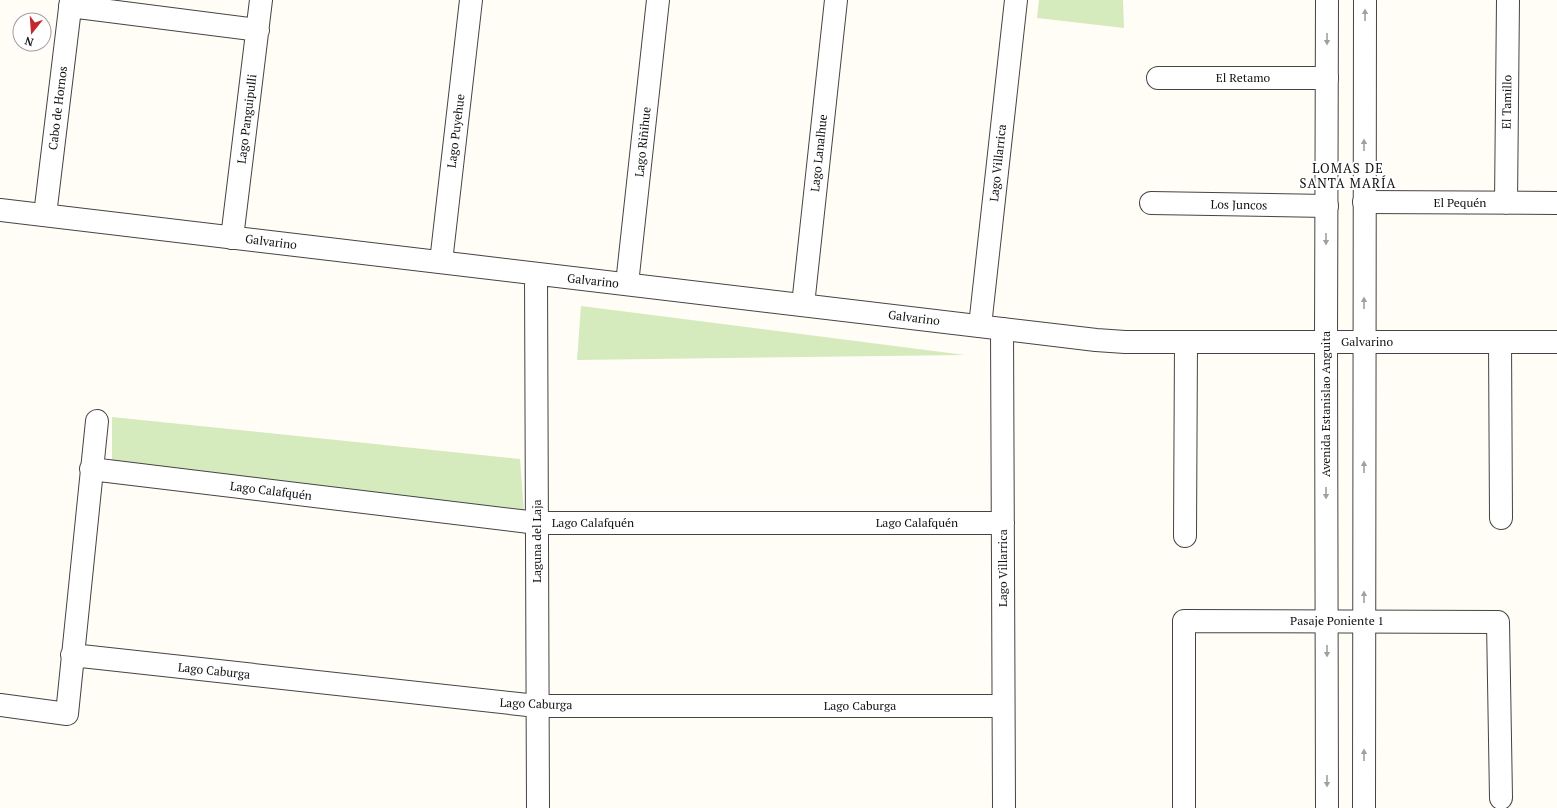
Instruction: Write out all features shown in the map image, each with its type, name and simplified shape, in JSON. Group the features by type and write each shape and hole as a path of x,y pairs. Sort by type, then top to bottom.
{"street":[{"name":"Lago Panguipulli","path":"232,238 261,0"},
{"name":"Lago Puyehue","path":"441,262 471,0"},
{"name":"Lago Riñihue","path":"627,284 658,0"},
{"name":"Lago Lanalhue","path":"803,305 836,0"},
{"name":"Lago Villarrica","path":"980,326 1016,0"},
{"name":"Avenida Estanislao Anguita","path":"1327,0 1326,342 1328,808"},
{"path":"1364,808 1365,0"},
{"name":"El Tamillo","path":"1506,203 1508,0"},
{"path":"71,3 258,30"},
{"name":"Cabo de Hornos","path":"45,215 71,3"},
{"name":"El Retamo","path":"1158,78 1327,78"},
{"name":"El Pequén","path":"1364,202 1557,203"},
{"name":"Los Juncos","path":"1151,203 1327,206"},
{"name":"Galvarino","path":"0,210 441,262 536,275 627,284 1096,340 1186,342 1557,342"},
{"name":"Laguna del Laja","path":"536,275 538,808"},
{"name":"Lago Villarrica","path":"1002,329 1004,808"},
{"path":"1185,536 1186,342"},
{"path":"1500,342 1501,518"},
{"path":"0,705 67,714 90,469 97,421"},
{"name":"Lago Calafquén","path":"90,469 537,524 1003,523"},
{"name":"Pasaje Poniente 1","path":"1184,806 1184,621 1498,622 1501,798"},
{"name":"Lago Caburga","path":"72,655 538,706 1003,706"}],"green space":[{"path":"1039,0 1123,0 1124,28 1037,18"},
{"path":"581,306 965,355 577,360"},
{"path":"112,417 520,459 524,512 112,461"}],"district":[{"name":"LOMAS DE SANTA MARÍA","path":"1348,176"}]}
